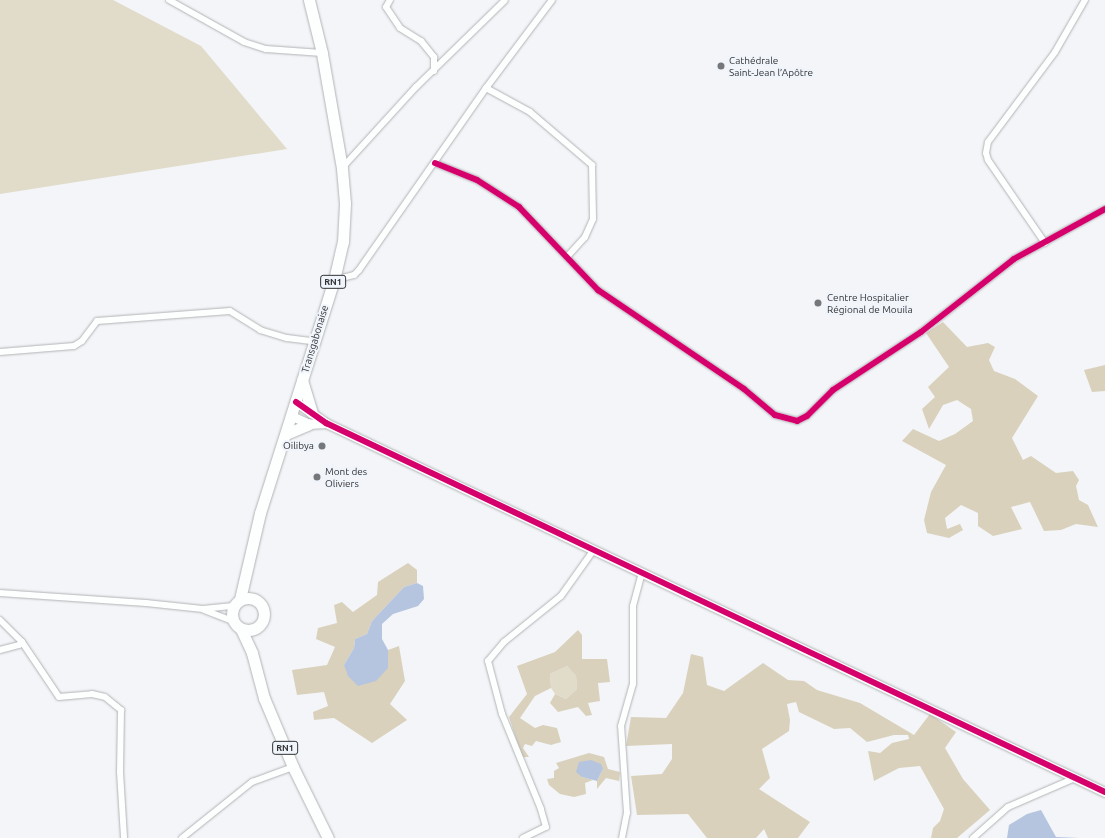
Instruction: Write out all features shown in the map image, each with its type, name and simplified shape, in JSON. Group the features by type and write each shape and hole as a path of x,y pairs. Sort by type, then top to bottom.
{"highway":[{"name":"Transgabonaise","path":"237,603 251,557 260,513 292,416 313,341 334,280 343,242 345,203 342,168 322,53 309,0"},
{"path":"302,380 312,412"},
{"path":"286,434 309,424"},
{"name":"Transgabonaise","path":"251,557 254,599"},
{"path":"254,599 264,610 260,624 255,628 242,629 233,620 237,603 254,599"},
{"name":"RN1","path":"252,653 255,628"},
{"name":"RN1","path":"242,629 252,653 264,698 293,767 328,838"}],"street":[{"path":"169,0 244,42 266,49 322,53"},
{"path":"390,0 386,8 400,28 421,41 434,57 434,71"},
{"path":"342,168 378,126 505,0"},
{"path":"334,280 354,275 359,270 486,88 552,0"},
{"path":"1045,243 988,160 986,153 988,142 1055,52 1084,0"},
{"path":"486,88 530,112 592,165 593,219 585,237 567,257"},
{"path":"435,162 477,180 519,207 598,290 744,388 775,415 797,421 807,416 833,390 921,332 1014,259 1105,208"},
{"path":"0,352 74,346 82,341 97,321 230,311 260,330 287,338 313,341"},
{"path":"296,402 326,423 593,551 642,572 1105,792"},
{"path":"292,416 309,424 326,423"},
{"path":"523,838 546,828 541,809 502,714 488,661 504,642 560,596 593,551"},
{"path":"622,838 627,813 625,757 621,726 634,684 633,606 642,572"},
{"path":"0,593 146,603 203,609 233,620"},
{"path":"203,609 237,603"},
{"path":"0,620 22,642 59,697 92,694 105,697 121,710 120,772 124,838"},
{"path":"0,650 19,645 22,642"},
{"path":"186,837 252,782 293,767"},
{"path":"973,838 1008,807 1075,778"}],"shaded area":[{"path":"0,0 113,0 201,46 287,149 0,194"},
{"path":"943,322 967,347 988,343 995,347 989,360 994,371 1015,379 1038,396 1012,438 1023,460 1031,456 1056,473 1073,471 1079,480 1076,486 1079,500 1088,505 1098,527 1076,524 1061,530 1044,531 1030,502 1011,507 1022,529 993,536 978,526 978,513 961,505 945,518 947,529 960,524 963,530 949,538 927,533 924,520 931,492 946,465 902,441 913,429 939,441 955,434 973,421 971,409 957,400 943,405 929,429 922,409 935,397 928,387 949,367 926,333"},
{"path":"1105,365 1105,391 1092,392 1084,370"},
{"path":"408,563 417,570 417,583 404,587 372,621 367,634 355,639 354,648 344,665 388,668 388,650 399,646 405,681 390,704 407,720 372,743 334,718 314,720 313,712 328,706 324,692 297,695 292,670 327,665 335,647 316,639 318,628 337,623 334,605 342,602 353,612 377,595 378,582"},
{"path":"578,630 582,635 582,659 607,659 610,682 598,683 600,701 588,703 592,715 586,716 578,707 558,712 550,703 555,694 566,699 577,689 576,676 567,666 550,674 551,688 535,696 520,718 535,728 543,725 557,728 561,742 551,745 536,741 532,746 525,744 523,748 529,757 522,757 509,717 527,694 517,666 555,652"},
{"path":"691,654 703,657 707,685 724,691 763,663 788,680 804,681 817,690 860,703 914,735 930,714 956,732 945,748 963,779 990,810 957,838 931,838 933,828 940,821 944,809 920,766 899,768 874,781 868,751 880,753 892,743 909,739 908,735 894,735 867,742 850,728 834,729 799,712 796,702 787,704 790,720 789,731 762,749 770,778 759,789 810,822 798,838 768,838 764,829 756,838 707,838 688,814 637,815 631,776 662,774 672,759 672,744 626,746 631,717 666,718 683,693"},
{"path":"567,666 576,676 577,689 566,699 555,694 551,688 550,674"},
{"path":"589,753 604,757 608,769 620,772 619,781 606,778 597,789 597,781 603,769 582,777 593,780 585,783 586,794 574,797 560,794 549,785 547,779 554,778 554,771 559,768 556,763"}],"water":[{"path":"417,583 423,586 424,599 418,606 393,614 382,624 382,639 388,650 388,668 376,681 358,686 348,676 344,665 354,648 355,639 367,634 372,621 404,587"},
{"path":"591,760 601,764 603,769 597,781 582,777 576,772 579,762"},
{"path":"1041,810 1056,837 1079,838 1007,838 1009,825 1027,814"}],"cycle path":[{"path":"435,163 477,180 519,207 598,290 744,389 775,415 797,421 807,416 833,390 921,332 1014,259 1105,209"},
{"path":"296,402 326,423 1105,792"}],"place":[{"name":"Cathédrale Saint-Jean l’Apôtre","path":"721,66"},
{"name":"Centre Hospitalier Régional de Mouila","path":"818,303"},
{"name":"Oilibya","path":"322,446"},
{"name":"Mont des Oliviers","path":"317,477"}]}
